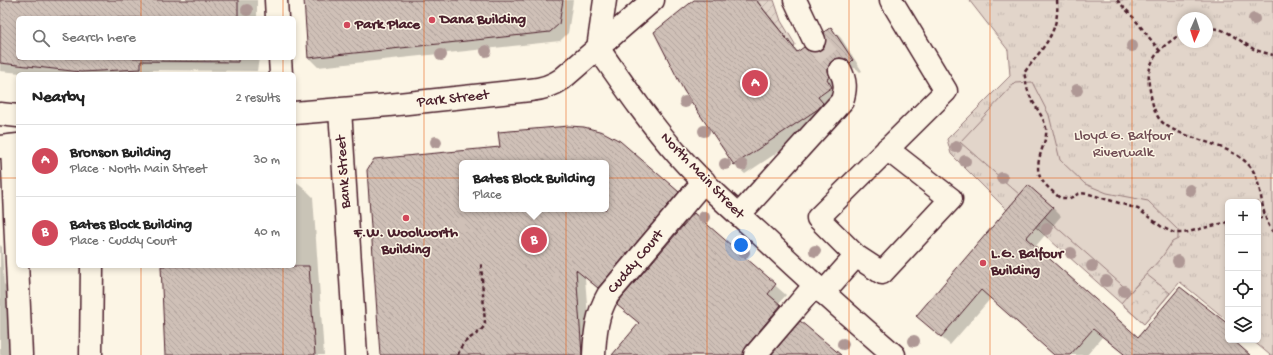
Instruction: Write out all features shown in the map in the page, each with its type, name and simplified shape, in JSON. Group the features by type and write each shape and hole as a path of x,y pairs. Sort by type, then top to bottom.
{"main road":[{"path":"276,0 277,16"},
{"path":"598,48 605,0"},
{"name":"Park Street","path":"296,113 340,110 545,88 558,82 653,0"},
{"path":"795,0 814,40"},
{"path":"887,149 951,199 882,273 856,256 818,218 887,149 946,91 891,0"},
{"name":"North Main Street","path":"598,48 647,116 678,155 704,182 819,289 894,355"},
{"path":"280,60 281,72"},
{"path":"739,215 842,101 846,83 840,70"},
{"name":"Bank Street","path":"340,110 356,355"},
{"path":"0,114 16,116"},
{"path":"10,146 16,260"},
{"name":"Cuddy Court","path":"594,355 594,336 597,319 608,295 704,182"},
{"path":"755,355 796,308 856,256"},
{"path":"16,268 21,355"},
{"path":"91,355 92,268"}],"path":[{"path":"1057,0 1056,22 1051,35 1024,73 1028,92 1044,122 1046,130 1046,137 1038,162 1038,173 1043,184 1060,198 1070,198 1080,193 1089,194 1138,209 1162,227 1174,233 1184,233 1225,223"},
{"path":"1117,0 1133,17 1159,50"},
{"path":"1213,29 1227,32 1255,50 1273,55"},
{"path":"1177,37 1159,50 1151,62 1149,82 1154,109 1158,118 1166,125 1181,132 1225,148 1252,169 1257,181 1265,218 1273,232"},
{"path":"458,355 460,347 466,340 482,330 485,324 481,263"}],"green space":[{"path":"756,0 774,0 781,21 795,44 794,48"},
{"name":"Lloyd G. Balfour Riverwalk","path":"969,0 1273,0 1273,355 1270,355 1256,343 1261,343 1261,199 1225,199 1225,319 1180,282 1144,324 1011,205 1007,210 951,154 947,139 1010,76 1008,50"},
{"path":"1032,82 1049,115 1060,160 1085,184 1107,193 1148,201 1178,230 1178,239 1172,242 1162,257 1130,292 960,142 1015,83"},
{"path":"1146,274 1170,293 1144,324 1121,303"}],"building":[{"path":"0,0 238,0 238,16 16,16 16,60 238,60 238,62 141,61 141,69 81,72 0,63"},
{"path":"304,0 563,0 559,24 550,32 308,58"},
{"path":"694,0 756,0 797,52 804,47 813,52 820,51 824,47 826,41 824,32 831,27 853,60 850,63 847,59 840,58 835,59 830,63 828,70 830,77 827,79 832,87 818,97 823,103 818,109 734,165 684,91 654,32"},
{"path":"569,126 584,127 603,132 620,141 679,192 598,288 576,270 582,355 380,355 367,170 374,159 500,147 498,132"},
{"path":"1028,185 1053,207 1026,238 1138,337 1180,287 1225,322 1225,343 1236,343 1250,355 1123,355 1124,354 1093,329 1070,355 1054,355 981,290 941,337 916,316"},
{"path":"694,213 776,284 768,294 781,305 746,347 743,355 612,355 639,323 617,305 618,302"},
{"path":"296,266 309,266 315,355 165,355 161,268 296,268"},
{"path":"800,321 841,355 771,355"}],"tunnel":[{"path":"814,40 840,70"}],"place":[{"name":"Dana Building","path":"432,20"},
{"name":"Park Place","path":"347,25"},
{"name":"Bronson Building","path":"755,83"},
{"name":"F.W. Woolworth Building","path":"406,218"},
{"name":"Bates Block Building","path":"534,240"},
{"name":"L.G. Balfour Building","path":"983,263"}]}
